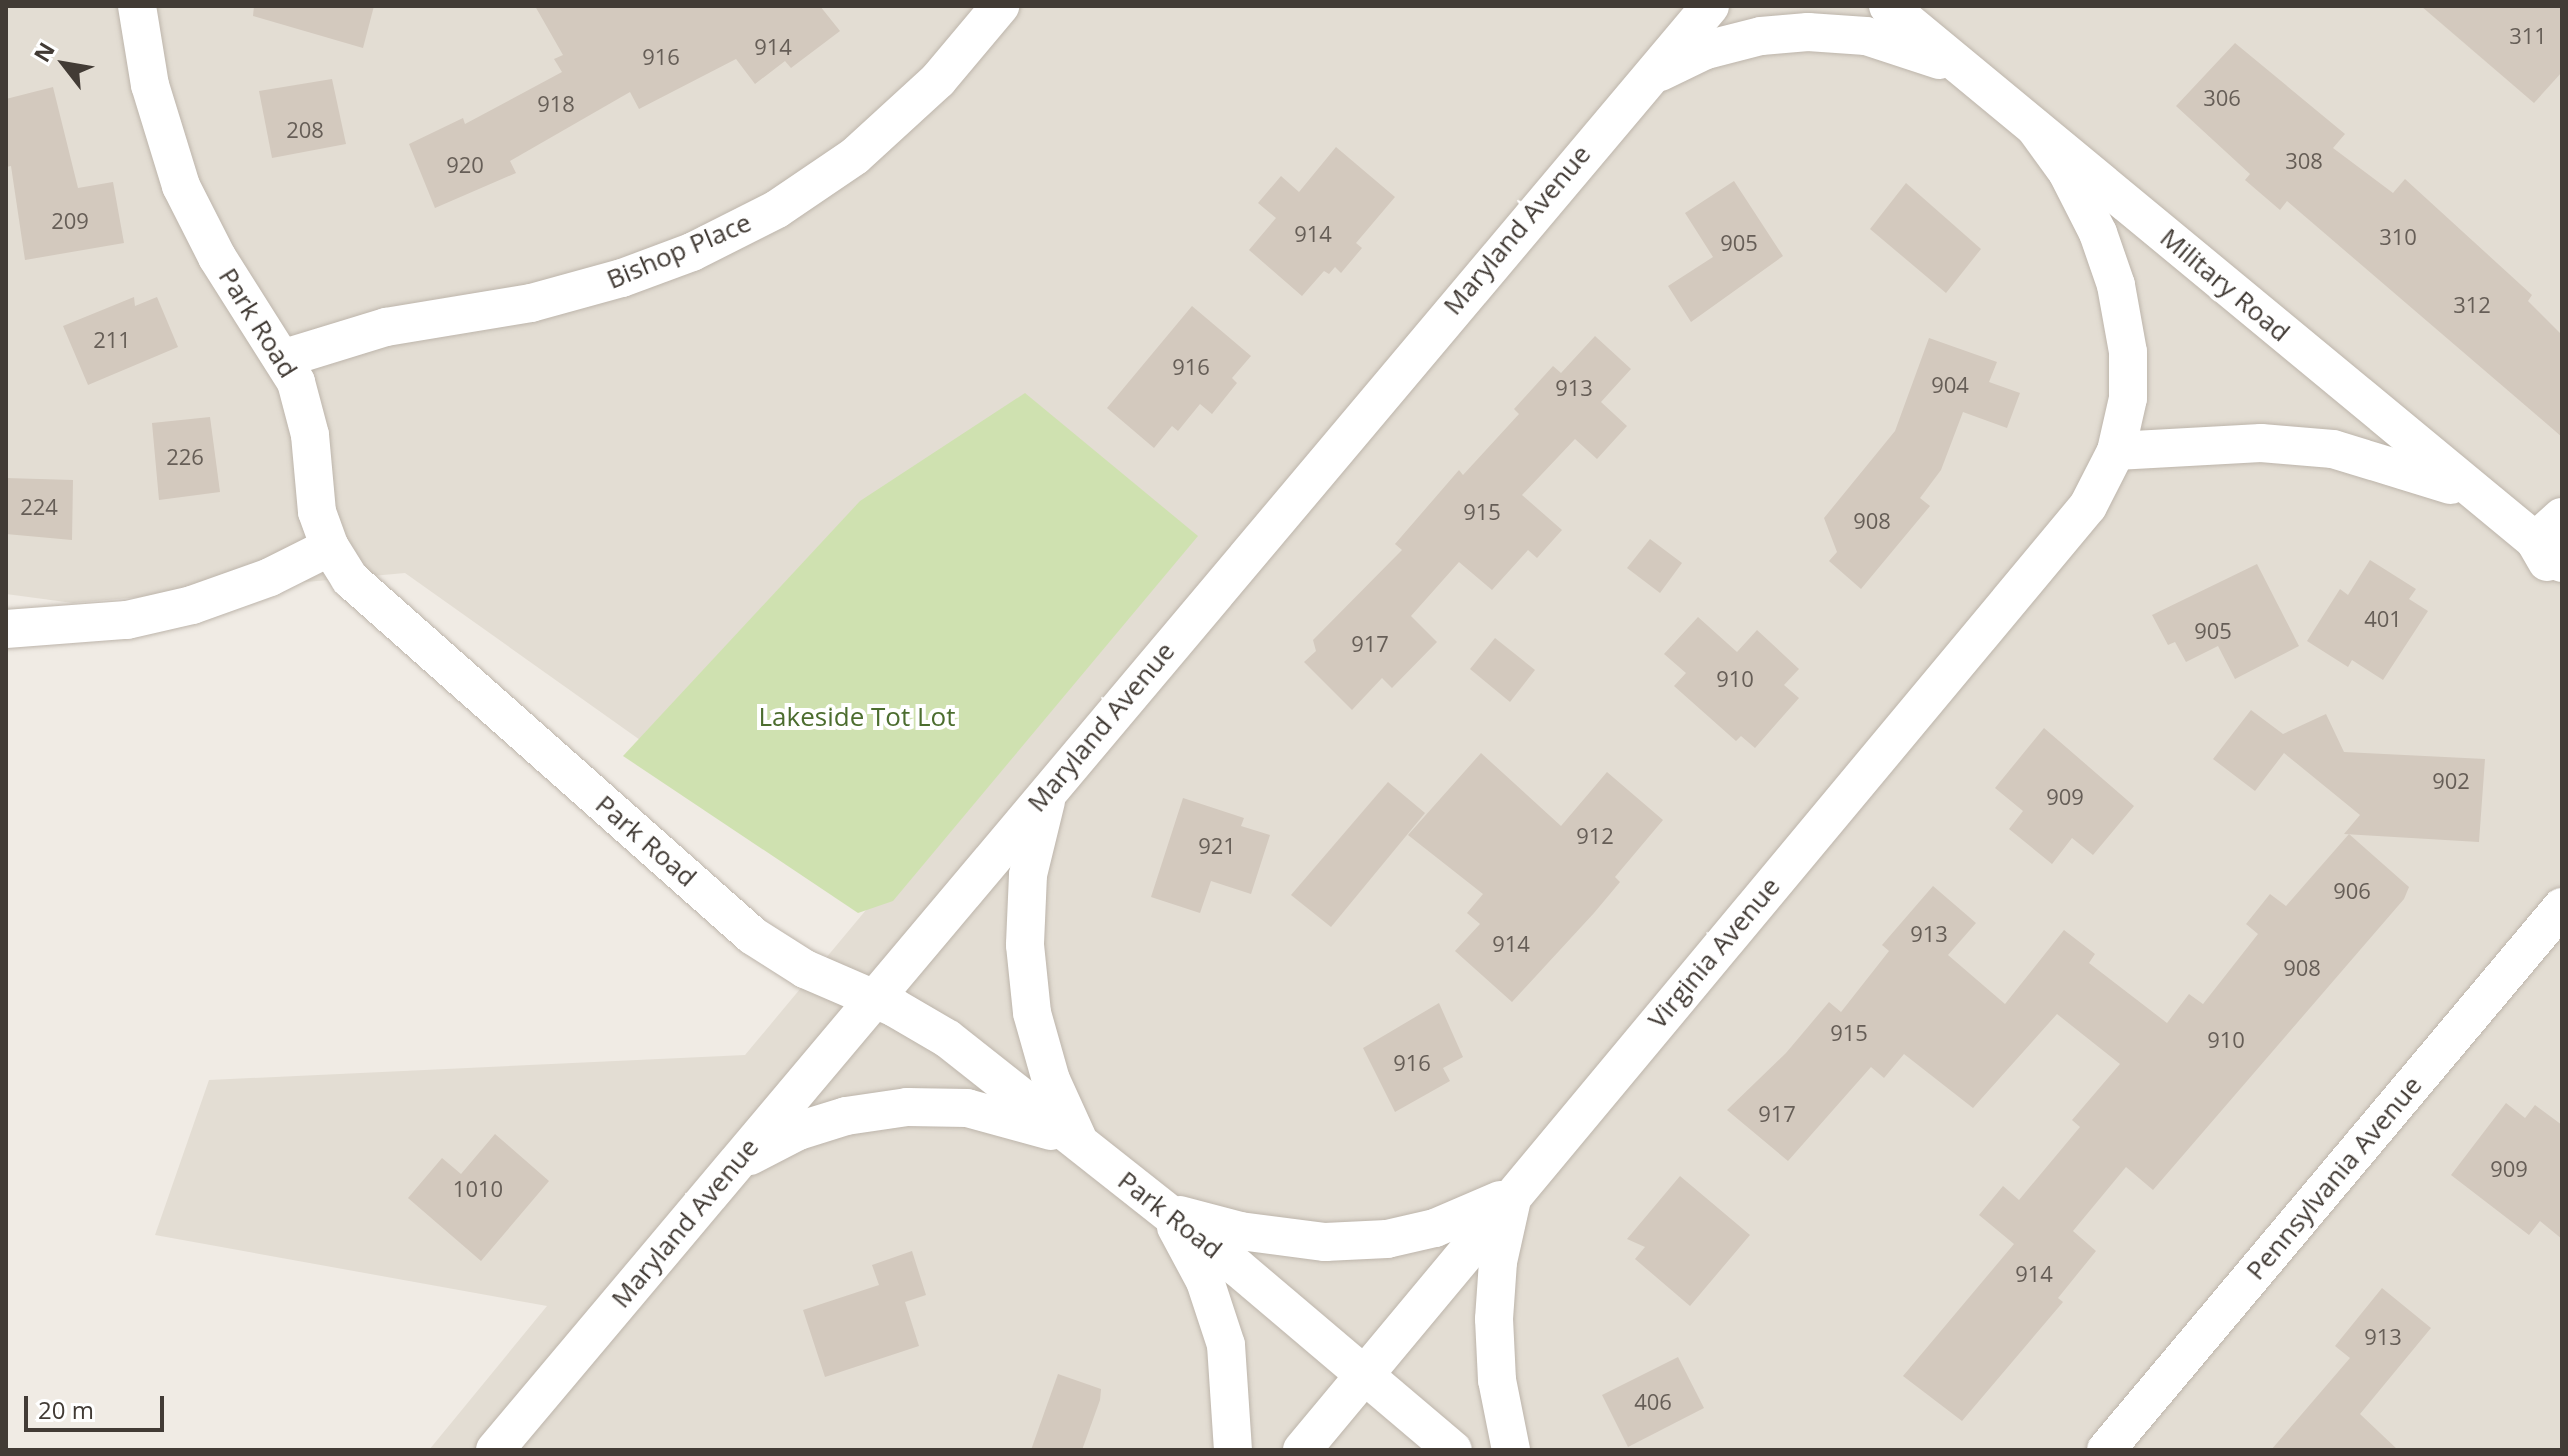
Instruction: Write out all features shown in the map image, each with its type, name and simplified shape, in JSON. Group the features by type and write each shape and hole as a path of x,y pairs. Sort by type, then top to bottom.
{"street":[{"name":"Bishop Place","path":"285,358 386,327 531,303 622,278 692,252 777,209 855,156 938,80 1000,6"},
{"name":"Maryland Avenue","path":"495,1450 1710,6"},
{"name":"Military Road","path":"1888,6 2483,498 2553,540"},
{"name":"Park Road","path":"143,18 181,186 217,257 285,358 310,435 317,512 330,547 350,579 753,936 805,969 874,999 948,1039 1166,1211 1453,1450"},
{"path":"1643,82 1706,50 1761,36 1808,32 1894,44 1974,77"},
{"name":"Virginia Avenue","path":"1302,1450 1513,1192 2088,506 2116,451 2128,398 2128,352 2116,285 2098,233 2067,172 2035,128"},
{"path":"2116,451 2261,443 2333,449 2416,470 2483,498"},
{"path":"2553,540 2562,589"},
{"path":"6,629 127,620 192,605 270,577 330,547"},
{"path":"1049,789 1028,875 1025,945 1032,1013 1051,1080 1080,1143"},
{"name":"Pennsylvania Avenue","path":"2106,1450 2562,907"},
{"path":"731,1168 798,1131 846,1116 907,1107 967,1108 1025,1120 1080,1143"},
{"path":"1166,1211 1240,1231 1297,1238 1387,1239 1435,1228 1513,1192"},
{"path":"1511,1450 1497,1380 1494,1319 1498,1262 1513,1192"},
{"path":"1166,1211 1205,1281 1226,1345 1233,1394 1233,1450"}],"shaded area":[{"path":"6,6 2562,6 2562,1450 429,1450 547,1306 155,1235 209,1080 745,1055 871,904 405,573 73,603 6,594"}],"green space":[{"name":"Lakeside Tot Lot","path":"1025,393 1198,536 893,901 858,913 623,756 860,501"}],"building":[{"path":"254,6 374,6 363,48 253,16"},
{"path":"535,6 820,6 840,31 791,68 785,61 755,84 736,59 639,109 630,92 510,161 516,173 435,208 409,144 463,118 465,124 562,72 554,59 563,55"},
{"path":"2421,6 2562,6 2562,72 2534,103"},
{"path":"2235,43 2345,134 2333,148 2393,193 2405,179 2532,295 2528,301 2562,335 2562,437 2287,201 2280,210 2245,180 2250,174 2176,106"},
{"path":"332,79 346,144 272,158 259,91"},
{"path":"53,87 78,188 113,182 124,243 25,260 11,166 6,167 6,99"},
{"path":"1336,147 1395,197 1356,243 1362,248 1341,273 1335,267 1329,274 1324,271 1302,296 1249,250 1276,218 1258,203 1281,176 1299,192"},
{"path":"1734,181 1783,256 1691,322 1668,286 1713,257 1685,213"},
{"path":"1906,183 1981,249 1946,293 1870,229"},
{"path":"134,297 135,306 157,297 178,347 88,385 63,326"},
{"path":"1192,306 1251,356 1232,378 1237,383 1212,414 1200,404 1178,431 1172,426 1154,448 1107,408"},
{"path":"1595,336 1631,369 1601,402 1627,426 1597,459 1575,439 1522,495 1562,530 1537,558 1528,550 1492,590 1459,562 1411,616 1437,642 1392,688 1382,678 1352,710 1304,662 1316,651 1313,640 1402,550 1395,544 1459,470 1463,475 1519,414 1514,409 1553,366 1561,373"},
{"path":"1929,338 1997,362 1989,382 2020,393 2007,428 1963,412 1941,470 1920,498 1930,506 1861,589 1829,561 1837,552 1824,518 1895,431"},
{"path":"210,417 220,492 159,500 152,423"},
{"path":"6,478 73,480 72,540 6,534"},
{"path":"1650,539 1682,563 1660,593 1627,568"},
{"path":"2370,560 2416,589 2409,599 2428,611 2383,680 2352,660 2348,667 2307,641 2340,589 2348,595"},
{"path":"2257,564 2299,646 2235,679 2218,646 2186,662 2175,642 2168,645 2152,615"},
{"path":"1698,617 1737,652 1757,630 1799,669 1784,685 1799,698 1755,748 1741,736 1736,741 1674,686 1686,673 1664,654"},
{"path":"1495,638 1535,670 1510,702 1470,669"},
{"path":"2251,710 2283,734 2326,714 2344,752 2485,759 2479,842 2344,834 2360,815 2284,753 2255,791 2213,759"},
{"path":"2044,728 2134,806 2093,855 2072,838 2052,864 2009,829 2023,811 1995,788"},
{"path":"1481,753 1561,826 1607,772 1663,820 1615,877 1620,882 1512,1002 1455,951 1480,924 1467,913 1483,894 1408,835"},
{"path":"1388,782 1425,813 1331,927 1291,895"},
{"path":"1183,798 1244,818 1241,826 1270,835 1251,894 1211,881 1200,913 1151,897"},
{"path":"2349,834 2409,887 2404,899 2153,1190 2126,1167 2073,1231 2096,1251 2058,1298 2063,1302 1962,1421 1903,1376 2014,1244 1979,1215 2003,1186 2019,1200 2080,1127 2072,1120 2120,1064 2057,1014 1973,1108 1904,1054 1884,1078 1871,1067 1788,1161 1727,1110 1786,1053 1829,1002 1841,1012 1889,951 1882,945 1933,886 1976,923 1948,955 2005,1004 2064,930 2095,954 2089,963 2167,1023 2189,994 2203,1004 2258,934 2246,924 2270,894 2286,906"},
{"path":"1439,1003 1463,1057 1443,1068 1450,1081 1395,1112 1363,1048"},
{"path":"2506,1103 2525,1118 2535,1105 2562,1125 2562,1239 2540,1221 2529,1235 2451,1175"},
{"path":"495,1134 549,1181 481,1261 408,1198 442,1158 461,1174"},
{"path":"1680,1176 1750,1235 1690,1306 1635,1259 1645,1247 1627,1239"},
{"path":"912,1251 926,1295 905,1302 919,1346 825,1377 803,1310 879,1285 872,1265"},
{"path":"2382,1288 2431,1328 2360,1414 2398,1450 2271,1450 2350,1358 2335,1346"},
{"path":"1678,1357 1704,1408 1628,1447 1602,1395"},
{"path":"1058,1374 1101,1389 1100,1400 1082,1450 1031,1450"}]}
